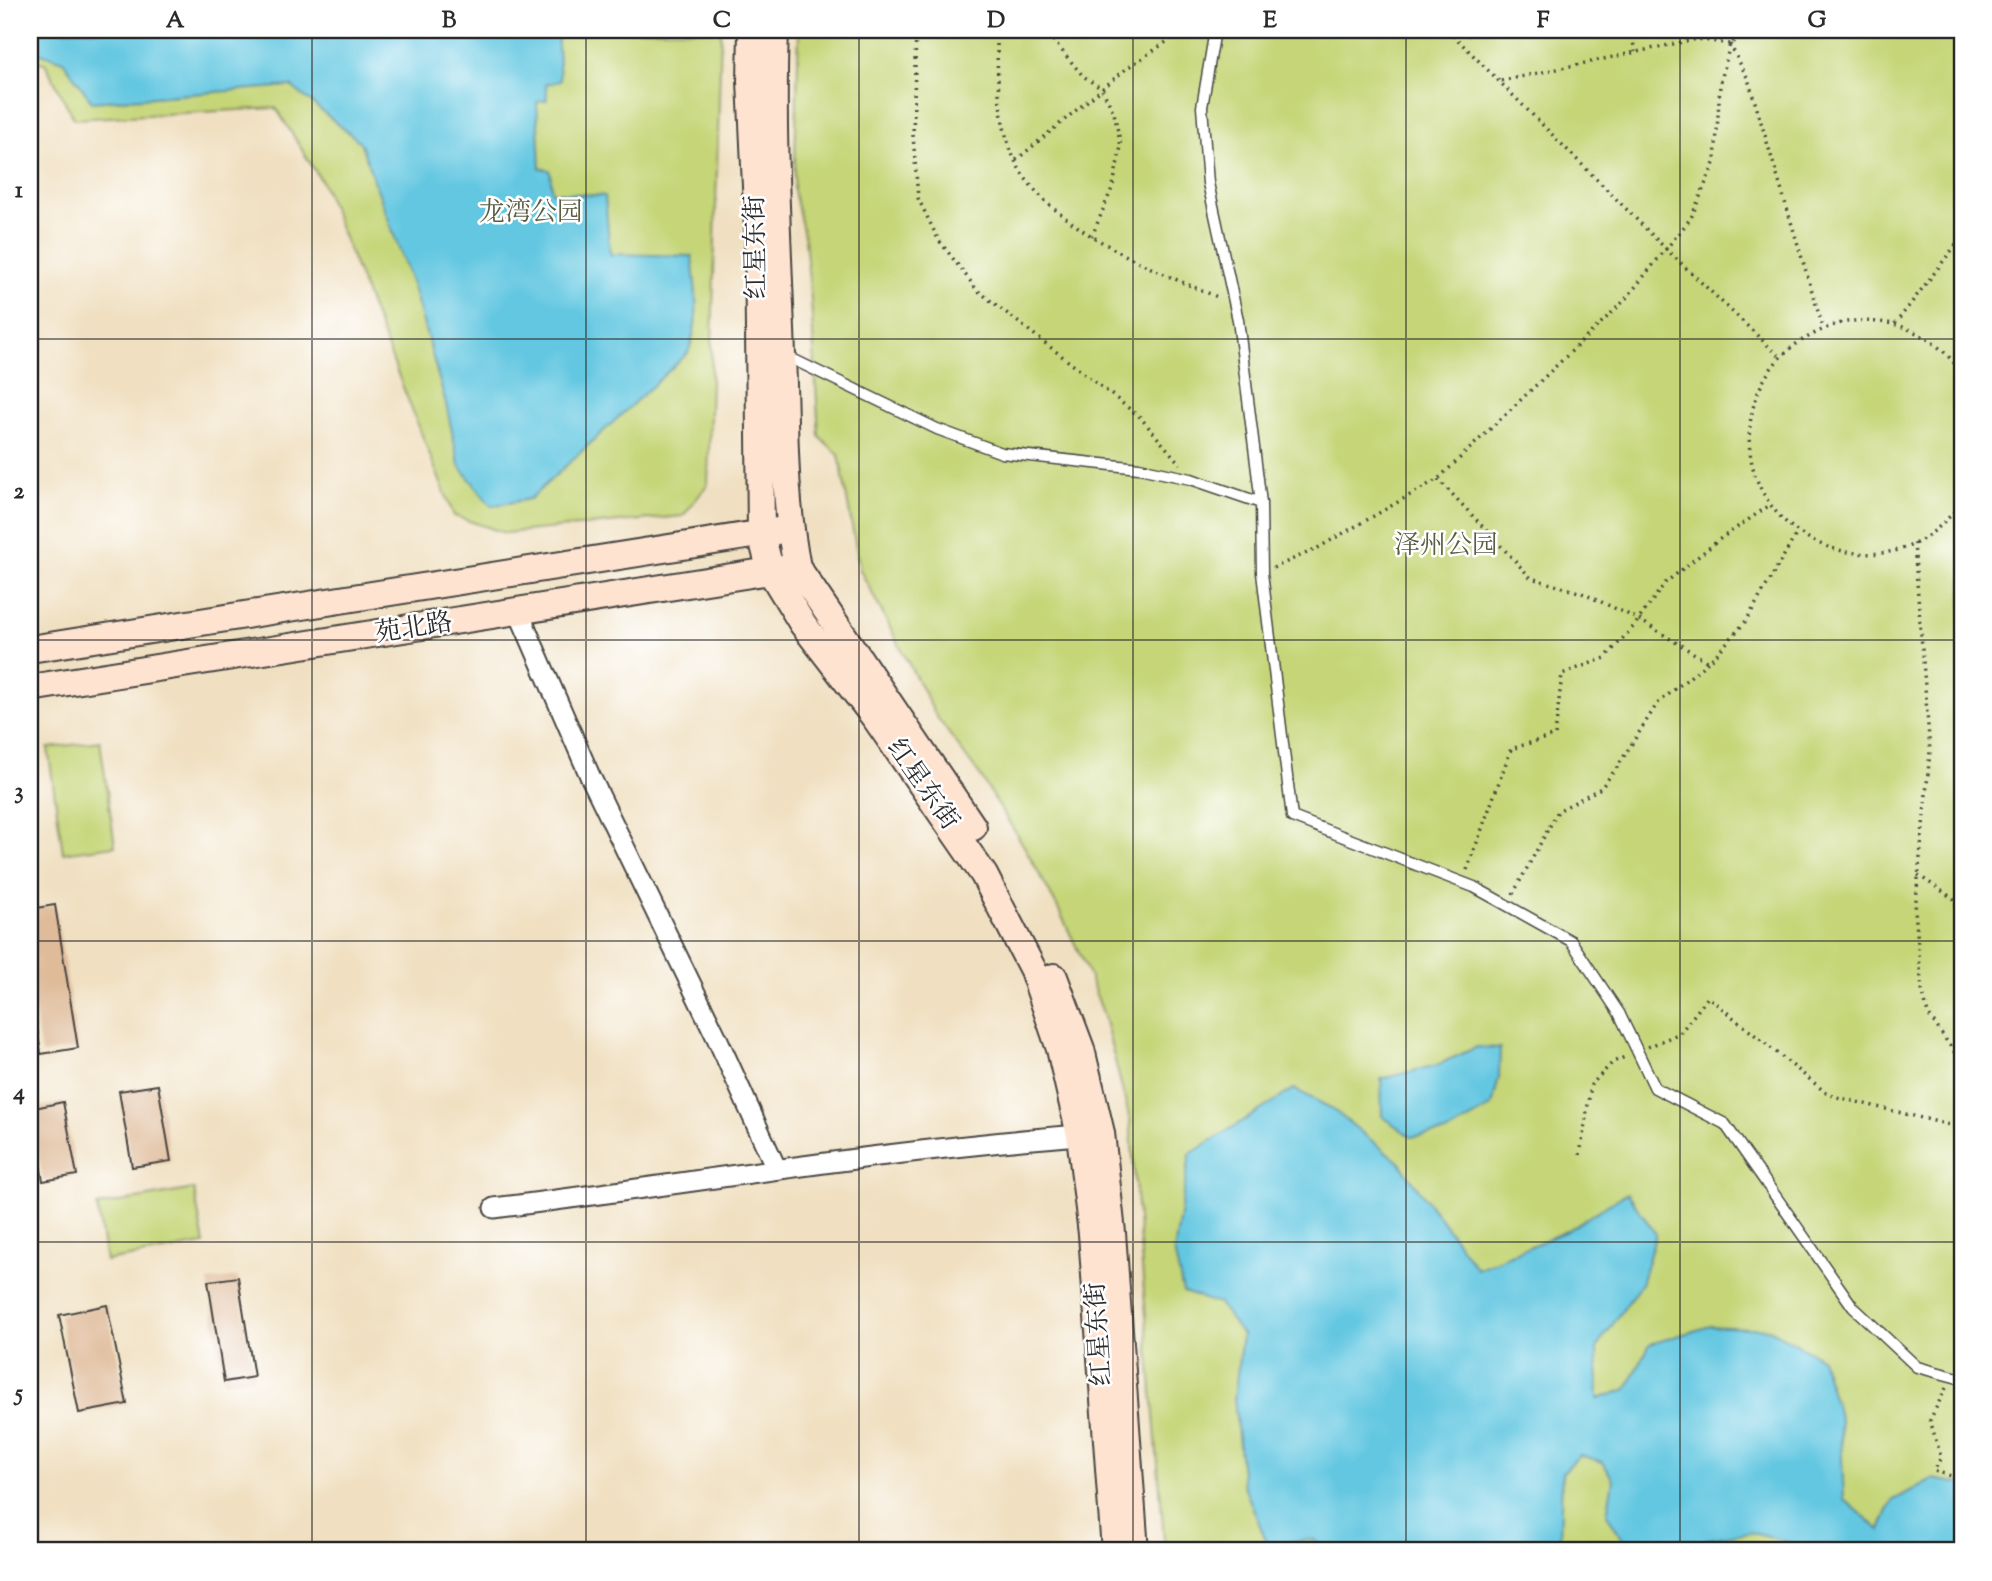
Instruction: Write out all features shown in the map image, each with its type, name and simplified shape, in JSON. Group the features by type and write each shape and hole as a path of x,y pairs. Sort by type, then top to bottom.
{"main road":[{"name":"红星东街","path":"752,30 751,80 758,229 761,534 771,572 802,623 876,719 984,875 1033,970 1091,1134 1093,1234 1115,1551"},
{"name":"红星东街","path":"775,30 776,215 789,529 797,567 1003,871 1051,971 1081,1049 1091,1134 1112,1233 1135,1551"},
{"name":"苑北路","path":"30,649 789,529"},
{"name":"苑北路","path":"30,688 797,567"}],"street":[{"path":"519,612 590,776 711,1025 776,1168"},
{"path":"494,1209 776,1168 1091,1134"}],"lane":[{"path":"1215,30 1202,107 1208,183 1235,304 1261,503 1262,573 1292,817 1462,883 1571,942 1619,1013 1655,1088 1725,1124 1853,1307 1917,1367 1957,1378"},
{"path":"782,354 937,429 1002,453 1139,468 1191,479 1261,503"}],"path":[{"path":"916,30 913,135 918,198 938,239 977,290 1140,417 1191,479"},
{"path":"996,30 997,91 1009,140 1020,170 1045,201 1092,236 1170,277 1235,304"},
{"path":"1027,30 1053,40 1083,76 1102,89 1114,113 1121,146 1113,186 1092,236"},
{"path":"1053,30 1053,40"},
{"path":"1016,160 1126,69 1184,30"},
{"path":"1448,30 1666,249 1781,358"},
{"path":"1631,30 1635,52"},
{"path":"1262,573 1315,549 1438,479 1624,301 1690,218 1715,161 1720,85 1730,44 1729,30"},
{"path":"1501,81 1697,39 1730,44 1749,30"},
{"path":"1730,44 1748,79 1823,328"},
{"path":"1895,324 1962,237"},
{"path":"1962,376 1956,364 1929,340 1895,324 1859,320 1823,328 1788,349 1762,380 1749,418 1750,459 1764,497 1790,528 1825,548 1865,555 1905,548 1937,530 1962,502"},
{"path":"1438,479 1531,578 1582,593 1638,620 1708,662"},
{"path":"1462,883 1511,749 1555,735 1562,674 1605,658 1665,583 1720,539 1770,505"},
{"path":"1507,905 1558,811 1601,788 1657,704 1708,662 1746,621 1797,532"},
{"path":"1914,543 1930,752 1915,910 1922,990 1928,1014 1962,1063"},
{"path":"1918,875 1954,899 1962,925"},
{"path":"1580,1155 1591,1085 1613,1062 1680,1033 1708,998 1829,1095 1962,1128"},
{"path":"1956,1054 1962,1052"},
{"path":"1957,1378 1930,1420 1941,1457 1934,1471 1962,1479"}],"green space":[{"name":"龙湾公园","path":"30,30 721,30 708,484 683,516 505,533 454,516 322,182 276,108 74,119 45,63 30,61"},
{"name":"泽州公园","path":"799,30 1962,30 1962,1551 1165,1551 1130,1120 1103,1013 1084,963 1057,906 981,777 936,716 860,570 839,455 819,436 805,240 794,191"},
{"path":"100,741 115,846 63,853 48,748"},
{"path":"194,1189 204,1244 106,1261 97,1206"}],"water":[{"path":"30,30 557,30 560,81 546,84 547,100 537,102 540,168 550,170 552,192 605,196 610,254 692,256 696,316 688,353 530,499 491,506 459,465 446,404 413,287 360,142 291,86 92,102 63,61 30,49"},
{"path":"1477,1047 1500,1048 1499,1077 1492,1106 1448,1132 1411,1137 1382,1116 1381,1079 1437,1065"},
{"path":"1294,1089 1331,1108 1399,1162 1477,1269 1564,1232 1627,1193 1656,1234 1641,1284 1597,1347 1598,1399 1627,1389 1650,1344 1710,1326 1769,1329 1821,1358 1840,1420 1844,1499 1880,1530 1892,1501 1932,1479 1962,1484 1962,1551 1846,1551 1833,1546 1792,1543 1749,1532 1704,1540 1690,1551 1630,1551 1607,1514 1613,1480 1603,1462 1580,1455 1562,1473 1560,1543 1557,1551 1327,1551 1314,1540 1267,1543 1243,1484 1234,1398 1242,1335 1219,1304 1183,1292 1174,1251 1190,1154"}],"building":[{"path":"55,905 78,1048 41,1054 30,983 30,909"},
{"path":"158,1085 171,1161 132,1167 119,1091"},
{"path":"63,1102 77,1175 43,1181 30,1109"},
{"path":"238,1277 254,1377 224,1382 208,1281"},
{"path":"107,1305 127,1404 79,1413 59,1315"}]}
